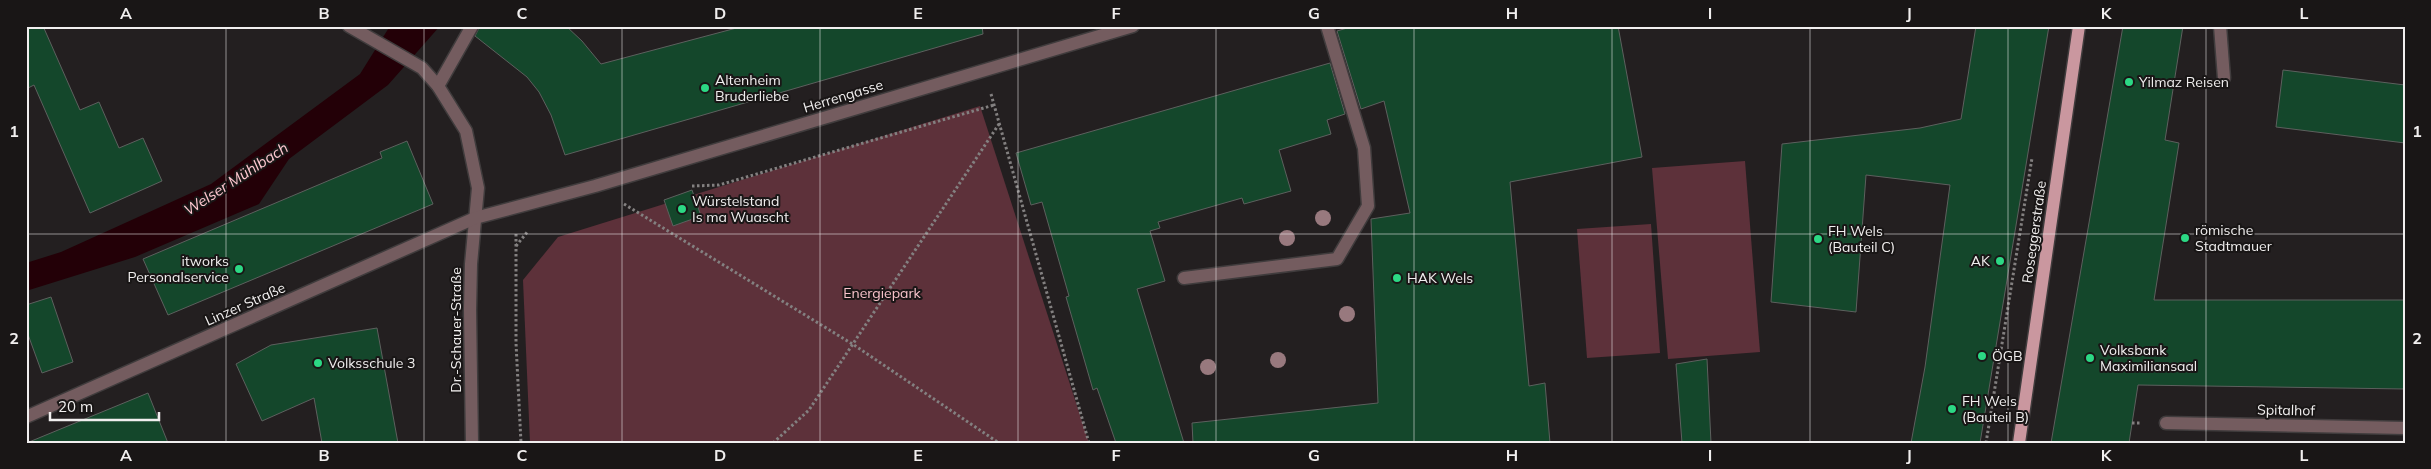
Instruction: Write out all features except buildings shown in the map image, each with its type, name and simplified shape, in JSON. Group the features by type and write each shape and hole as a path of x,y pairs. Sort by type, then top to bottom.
{"main road":[{"name":"Roseggerstraße","path":"2019,443 2079,26"}],"street":[{"name":"Dr.-Schauer-Straße","path":"349,26 422,68 438,86 466,132 478,188 470,310 472,443"},
{"path":"438,86 472,26"},
{"name":"Herrengasse","path":"475,218 595,186 1133,26"},
{"path":"1184,278 1337,259 1368,206 1364,148 1327,26"},
{"path":"2220,26 2224,78"},
{"name":"Linzer Straße","path":"26,417 475,218"},
{"name":"Spitalhof","path":"2166,423 2405,428"}],"path":[{"path":"985,70 1089,443"},
{"path":"684,188 719,185 994,105"},
{"path":"772,443 809,410 999,124"},
{"path":"1986,443 2032,153"},
{"path":"614,206 632,201"},
{"path":"624,204 854,344 999,443"},
{"path":"516,207 516,343 522,443"},
{"path":"516,246 531,228"}],"green space":[{"name":"Energiepark","path":"980,106 1089,443 530,443 523,280 558,237"},
{"path":"1745,161 1760,352 1668,359 1652,168"},
{"path":"1651,224 1660,353 1587,358 1577,229"}],"water":[{"name":"Welser Mühlbach","path":"390,26 440,26 388,85 289,159 259,204 135,257 26,291 26,263 61,252 211,184 360,74"}],"place":[{"name":"Yilmaz Reisen","path":"2129,82"},
{"name":"Altenheim Bruderliebe","path":"705,88"},
{"name":"Würstelstand Is ma Wuascht","path":"682,209"},
{"name":"römische Stadtmauer","path":"2185,238"},
{"name":"FH Wels (Bauteil C)","path":"1818,239"},
{"name":"AK","path":"2000,261"},
{"name":"itworks Personalservice","path":"239,269"},
{"name":"HAK Wels","path":"1397,278"},
{"name":"ÖGB","path":"1982,356"},
{"name":"Volksbank Maximiliansaal","path":"2090,358"},
{"name":"Volksschule 3","path":"318,363"},
{"name":"FH Wels (Bauteil B)","path":"1952,409"}]}
